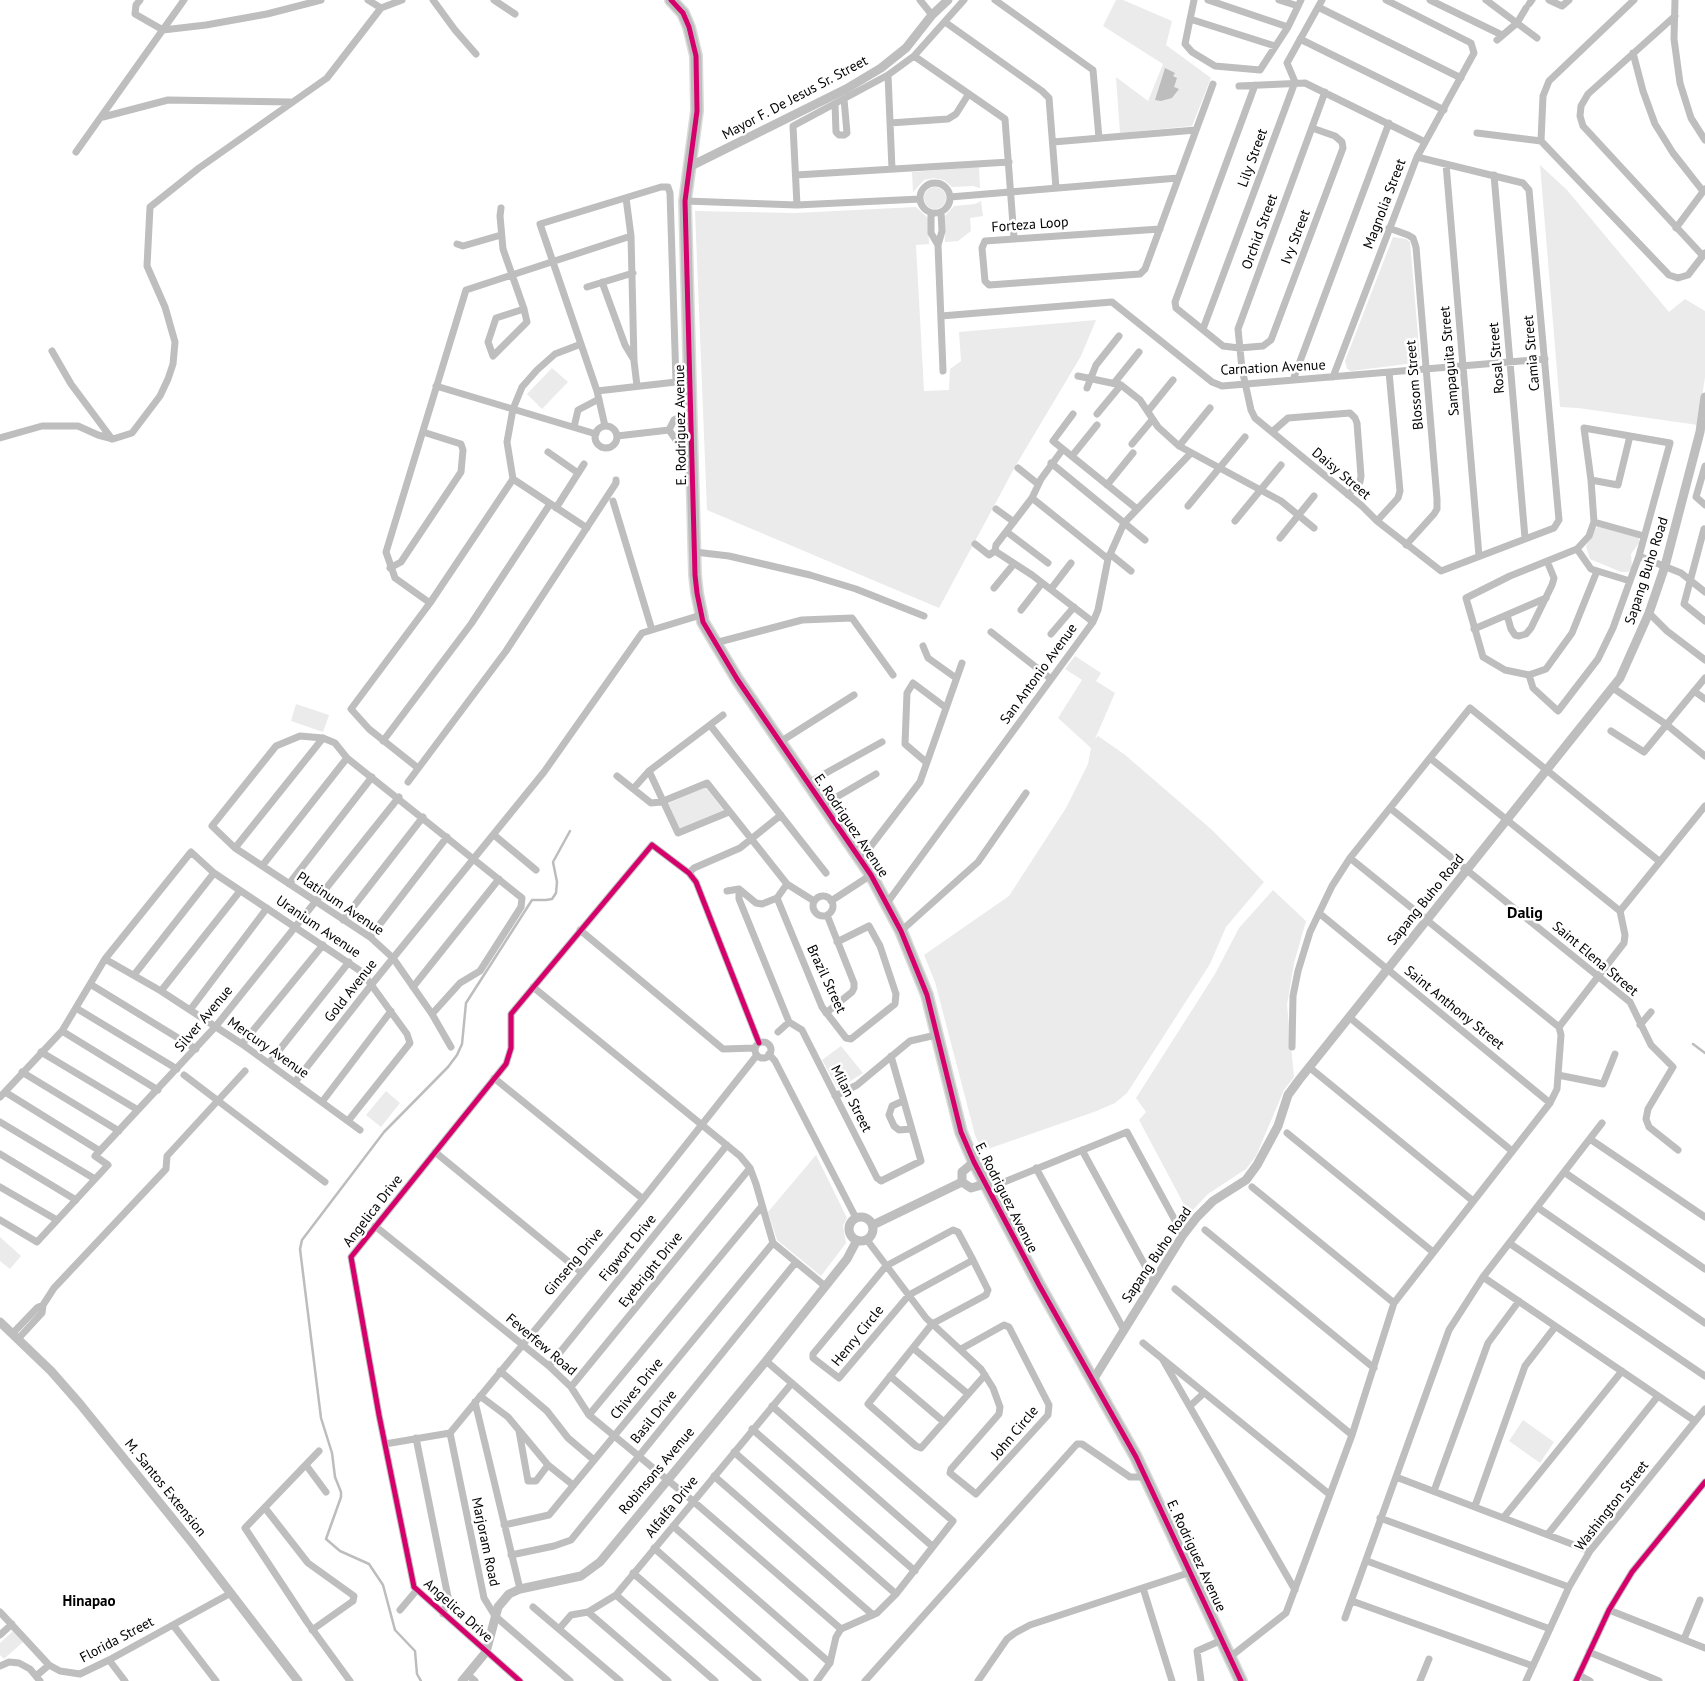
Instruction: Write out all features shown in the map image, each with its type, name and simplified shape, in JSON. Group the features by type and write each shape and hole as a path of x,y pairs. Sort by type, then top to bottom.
{"main road":[{"name":"E. Rodriguez Avenue","path":"671,0 683,14 689,27 696,56 697,111 685,201 695,552 697,593 701,615 715,643 780,742 861,859 902,931 927,995 961,1132 974,1162 1146,1477 1241,1681"}],"street":[{"path":"140,0 136,5 135,14 163,30 206,25 267,14 321,0"},
{"path":"76,152 103,117 184,0"},
{"path":"368,0 381,8"},
{"path":"0,438 42,426 78,426 98,436 112,439 132,433 160,396 173,364 175,342 165,307 148,266 150,207 199,168 326,78 381,8 402,0"},
{"path":"433,0 476,54"},
{"path":"494,0 515,14"},
{"path":"920,0 932,15"},
{"path":"797,205 793,126 888,75 914,56 964,0"},
{"path":"995,0 1093,70 1099,138"},
{"path":"1194,0 1185,44 1192,52 1215,66 1260,70 1288,27 1299,3 1279,0"},
{"path":"1208,0 1288,27"},
{"path":"1294,82 1286,63 1322,0"},
{"name":"Magnolia Street","path":"1333,377 1417,157 1474,53 1471,42 1386,0"},
{"path":"1430,0 1499,37 1517,23 1529,4"},
{"path":"1486,0 1537,38"},
{"path":"1549,0 1562,6 1569,0"},
{"path":"1541,141 1543,96 1549,81 1634,0"},
{"path":"1675,0 1674,39 1680,83 1691,118 1705,140"},
{"name":"Mayor F. De Jesus Sr. Street","path":"689,167 846,89 881,68 906,48 944,2"},
{"path":"1318,7 1461,78"},
{"path":"1477,133 1541,141 1669,275 1678,278 1688,275 1704,255 1676,228 1583,126 1581,106 1588,94 1674,16"},
{"path":"1190,19 1275,46"},
{"path":"945,22 1042,91 1049,98 1056,188"},
{"path":"1300,39 1444,110"},
{"path":"1633,53 1643,91 1656,124 1673,153 1704,190 1676,228"},
{"path":"914,56 1005,119 1014,238"},
{"path":"888,75 892,169"},
{"name":"Lily Street","path":"1202,329 1294,82"},
{"path":"1239,86 1305,83 1425,142"},
{"path":"1160,229 1213,84"},
{"path":"1238,348 1224,346 1176,308 1175,302 1255,85"},
{"name":"Orchid Street","path":"1245,383 1238,348 1240,321 1325,92"},
{"path":"890,123 948,119 956,114 968,94"},
{"path":"835,104 836,132 839,135 844,135 846,133 844,99"},
{"path":"103,117 168,100 290,102"},
{"path":"1293,380 1389,123"},
{"name":"Ivy Street","path":"1238,348 1263,346 1271,340 1343,148 1342,142 1335,136 1312,128"},
{"path":"1053,142 1196,130"},
{"path":"1417,157 1494,175"},
{"path":"796,175 1009,162"},
{"name":"Sampaguita Street","path":"1446,164 1478,556"},
{"name":"Camia Street","path":"1494,175 1522,183 1529,190 1545,359 1558,524 1554,528 1525,538"},
{"name":"Rosal Street","path":"1494,175 1525,538"},
{"path":"950,197 1178,178"},
{"path":"934,183 946,188 950,197 948,206 941,212 930,213 923,208 920,199 922,190 934,183"},
{"path":"597,391 676,382 670,193 668,187 661,187 540,224 597,391 605,426"},
{"path":"626,198 633,272 636,386"},
{"path":"685,201 797,205 920,199"},
{"path":"501,208 503,249 524,309 527,322 493,356 488,342 496,318 524,309"},
{"path":"941,212 942,231 938,245 943,371"},
{"path":"930,213 931,233 938,245"},
{"name":"Blossom Street","path":"1389,228 1413,238 1416,246 1437,509 1406,545"},
{"name":"Forteza Loop","path":"1160,229 1142,272 1136,275 986,285 983,243 1014,238 1160,229"},
{"path":"457,244 463,246 501,235"},
{"path":"430,603 396,578 390,568 386,552 466,290 631,236"},
{"path":"587,287 633,272"},
{"path":"602,282 625,345 634,361"},
{"name":"Carnation Avenue","path":"941,316 1112,302 1215,384 1222,386 1545,359"},
{"path":"1087,388 1096,365 1119,336"},
{"path":"418,768 369,729 351,709 430,603 513,479 508,442 513,409 522,386 556,354 581,344"},
{"path":"52,351 71,384 112,439"},
{"path":"1097,414 1139,352"},
{"path":"1377,521 1398,498 1400,491 1389,372"},
{"path":"1078,376 1118,384 1140,400 1152,420 1179,446 1190,454 1261,490 1299,515 1314,528"},
{"path":"1148,411 1173,380"},
{"name":"Daisy Street","path":"1245,383 1252,414 1377,521 1440,571 1478,556"},
{"path":"436,386 596,434"},
{"name":"Sapang Buho Road","path":"1093,1380 1183,1235 1213,1201 1246,1180 1257,1165 1278,1126 1288,1095 1309,1067 1613,688 1626,666 1649,613 1666,566 1703,429 1705,397"},
{"path":"574,428 578,410 599,399"},
{"path":"1179,446 1210,408"},
{"path":"1272,432 1288,418 1350,413 1357,423 1361,476 1360,482 1348,495"},
{"path":"1073,414 1052,440 1137,509"},
{"path":"669,430 674,420 682,416 692,416"},
{"path":"1132,444 1152,420"},
{"path":"605,426 612,428 617,436 615,444 606,448 596,442 596,434 599,429 605,426"},
{"path":"1072,456 1097,426"},
{"path":"1529,675 1533,688 1558,712 1598,659 1639,556 1670,442 1584,428 1592,480 1594,522 1589,536 1577,549 1510,576 1466,598 1483,657 1505,670 1529,675 1546,669 1572,633 1597,571"},
{"path":"617,436 669,430"},
{"path":"669,430 676,440 692,443"},
{"path":"390,568 401,562 461,472 461,444 423,432"},
{"path":"1592,480 1618,485 1630,436"},
{"path":"1188,506 1245,437"},
{"path":"975,544 989,555 995,551 996,545 1032,498 1051,463 1063,449"},
{"path":"548,452 578,473"},
{"path":"1107,485 1132,454"},
{"name":"San Antonio Avenue","path":"887,904 1093,622 1098,610 1109,556 1124,523 1190,454"},
{"path":"1051,463 1145,540"},
{"path":"383,741 471,624 584,464"},
{"path":"1235,521 1281,465"},
{"path":"1705,466 1696,498 1705,505"},
{"path":"1018,468 1038,484"},
{"path":"513,479 587,528"},
{"path":"408,782 506,651 616,483 616,480"},
{"path":"1280,538 1314,496"},
{"path":"1032,498 1131,571"},
{"path":"613,501 652,630 701,615"},
{"path":"996,509 1014,522"},
{"path":"1594,522 1644,536"},
{"path":"1705,530 1684,604 1705,620"},
{"path":"1006,532 1048,563"},
{"path":"1478,556 1525,538"},
{"path":"1577,549 1587,565 1597,571 1630,581"},
{"path":"995,551 1051,589 1093,622"},
{"path":"695,552 730,556 810,575 856,589 924,616"},
{"path":"1698,554 1705,560"},
{"path":"1639,556 1681,573 1705,592"},
{"path":"1507,615 1511,630 1515,635 1526,634 1546,598 1554,578 1548,561"},
{"path":"1051,589 1071,562"},
{"path":"994,588 1013,565"},
{"path":"1021,610 1042,583"},
{"path":"1474,629 1546,598"},
{"path":"1051,634 1074,607"},
{"path":"1649,613 1667,631 1705,660"},
{"path":"715,643 802,620 852,618 893,675"},
{"name":"Gold Avenue","path":"295,1082 555,759 642,634 652,630"},
{"path":"991,632 1051,679"},
{"path":"923,646 928,658 956,678"},
{"path":"861,859 920,782 962,663"},
{"path":"1611,731 1644,752 1705,678"},
{"path":"926,762 905,744 907,693 914,683 945,707"},
{"path":"1613,688 1667,725 1705,756"},
{"path":"1694,690 1705,699"},
{"path":"780,742 854,695"},
{"path":"1292,1047 1293,996 1298,971 1319,913 1332,886 1350,858 1470,708 1549,770 1659,861"},
{"path":"634,789 649,771 723,715"},
{"path":"710,725 826,873"},
{"name":"Platinum Avenue","path":"323,738 300,736 276,746 212,826 235,848 370,937 393,958 432,1014 451,1046"},
{"path":"235,848 323,738 335,744 347,758 399,797 522,898 521,907 480,971 460,983 432,1014"},
{"path":"808,783 882,742"},
{"path":"262,866 347,758"},
{"path":"1430,758 1620,911 1625,935 1624,943 1559,1027"},
{"path":"649,771 678,833 729,812"},
{"path":"823,805 876,774"},
{"path":"617,776 651,804 662,802 707,783 787,884 814,901"},
{"path":"289,884 372,777"},
{"path":"902,931 978,862 1026,793"},
{"name":"Silver Avenue","path":"100,1151 216,1026 399,797"},
{"path":"1620,911 1705,806"},
{"name":"Saint Elena Street","path":"1390,808 1630,1002 1650,1045 1673,1067 1648,1108 1646,1119 1649,1127 1678,1150"},
{"path":"769,1054 762,1057 757,1048 692,871 740,848 781,815"},
{"path":"344,920 423,817"},
{"path":"494,835 536,870"},
{"path":"370,937 447,837"},
{"name":"Angelica Drive","path":"520,1681 416,1591 411,1578 350,1260 353,1252 506,1064 511,1048 511,1014 652,845 692,871"},
{"name":"Uranium Avenue","path":"105,959 191,852 214,874 362,972 407,1034 410,1043 348,1121"},
{"path":"1230,1657 1286,1613 1352,1434 1394,1303 1550,1103 1557,1089 1561,1035 1559,1027 1428,919 1350,858"},
{"path":"134,975 214,874"},
{"path":"831,901 871,875"},
{"path":"413,987 499,879"},
{"path":"727,891 739,889 756,903 762,904 777,898 787,884"},
{"name":"Milan Street","path":"739,889 740,899 789,1022 802,1030 877,1178 881,1181 921,1161 891,1056"},
{"path":"161,992 240,891"},
{"path":"814,901 823,896 831,901 833,908 827,915"},
{"name":"Brazil Street","path":"777,898 826,1012 846,1038 851,1039 896,1000 896,994 880,946 869,926 837,942"},
{"path":"814,901 813,906 816,913 827,915"},
{"path":"190,1010 267,908"},
{"name":"Saint Anthony Street","path":"1319,913 1550,1103"},
{"path":"826,1012 852,992 854,988 854,983 827,915"},
{"path":"580,930 723,1048 757,1048 769,1045 769,1054 774,1060 856,1218"},
{"path":"242,1044 323,945"},
{"path":"0,1220 37,1242 108,1165 95,1156 100,1151 2,1094 62,1031 105,959"},
{"name":"Mercury Avenue","path":"105,959 216,1026 270,1063 360,1130"},
{"path":"270,1063 349,962"},
{"path":"90,984 196,1049"},
{"path":"533,986 702,1125 750,1168 773,1243 825,1286"},
{"path":"76,1008 177,1069"},
{"path":"322,1102 391,1011"},
{"path":"1640,1025 1651,1012"},
{"path":"1349,1017 1512,1151"},
{"path":"778,1032 789,1022"},
{"path":"62,1031 158,1090"},
{"path":"835,1096 857,1084 910,1042 936,1035"},
{"name":"Ginseng Drive","path":"450,1433 643,1199 702,1125 757,1048"},
{"path":"41,1052 138,1110"},
{"path":"1558,1075 1603,1084 1615,1054"},
{"path":"1309,1067 1473,1201"},
{"path":"15,1336 42,1313 54,1288 166,1169 167,1156 245,1071"},
{"path":"22,1072 119,1131"},
{"path":"184,1075 325,1182"},
{"path":"494,1078 643,1199"},
{"path":"903,1102 892,1106 889,1114 894,1126 899,1130 911,1128"},
{"path":"0,1122 95,1179"},
{"path":"1345,1618 1367,1561 1380,1518 1448,1330 1483,1277 1602,1123"},
{"path":"962,1182 971,1188 986,1187 1127,1132 1183,1235"},
{"path":"1287,1133 1433,1252"},
{"path":"1590,1139 1705,1217"},
{"name":"Figwort Drive","path":"549,1366 727,1146"},
{"path":"1082,1150 1154,1282"},
{"path":"435,1152 581,1272"},
{"path":"0,1154 76,1200"},
{"path":"962,1182 962,1172 974,1162"},
{"name":"Eyebright Drive","path":"571,1387 750,1168"},
{"path":"1036,1168 1124,1330"},
{"path":"1564,1172 1705,1269"},
{"path":"873,1225 962,1182"},
{"path":"1252,1187 1394,1303"},
{"path":"0,1188 57,1220"},
{"path":"589,1415 762,1206"},
{"path":"1537,1207 1705,1323"},
{"path":"864,1217 873,1225 872,1236 867,1240 857,1240 850,1232 852,1222 856,1218 864,1217"},
{"name":"Feverfew Road","path":"375,1226 549,1366 571,1387 589,1415 694,1501 841,1629"},
{"path":"867,1240 886,1266 932,1324 961,1349 985,1375 923,1447 916,1446 868,1404 932,1324 986,1294 988,1290 958,1232 953,1230 886,1266"},
{"path":"1205,1230 1374,1368"},
{"name":"Robinsons Avenue","path":"468,1679 486,1652 498,1607 509,1594 520,1589 562,1582 581,1576 600,1562 766,1361 847,1259 857,1240"},
{"name":"Chives Drive","path":"504,1525 549,1515 773,1243"},
{"path":"1509,1243 1705,1376"},
{"name":"Henry Circle","path":"886,1266 813,1354 813,1358 839,1378 909,1295 973,1260"},
{"name":"Basil Drive","path":"511,1555 554,1546 571,1540 796,1262"},
{"path":"1483,1277 1695,1421"},
{"path":"1174,1289 1352,1434"},
{"path":"1434,1491 1488,1343 1519,1301"},
{"name":"M. Santos Extension","path":"0,1322 80,1404 231,1593 298,1681"},
{"name":"John Circle","path":"961,1349 1004,1325 1009,1327 1049,1405 1048,1415 984,1486 976,1494 973,1494 952,1476 951,1469 1001,1410 985,1375"},
{"path":"1475,1506 1525,1366 1555,1327"},
{"path":"1143,1343 1329,1494"},
{"path":"913,1348 968,1394"},
{"path":"1163,1360 1295,1590"},
{"path":"766,1361 953,1521 896,1594 873,1615 841,1629 836,1638 830,1663 817,1681"},
{"path":"500,1371 548,1411 568,1438 594,1460"},
{"path":"1504,1517 1622,1371"},
{"path":"890,1376 944,1422"},
{"name":"Alfalfa Drive","path":"559,1629 571,1615 588,1612 616,1595 792,1383"},
{"path":"1190,1406 1204,1393"},
{"path":"1548,1534 1658,1396"},
{"path":"478,1399 518,1428 548,1465 573,1485"},
{"path":"478,1399 504,1525 520,1589"},
{"path":"772,1406 932,1546"},
{"name":"Washington Street","path":"1526,1681 1569,1588 1590,1552 1705,1409"},
{"path":"518,1428 528,1481 536,1481 548,1465"},
{"path":"752,1429 914,1571"},
{"path":"385,1444 450,1433"},
{"name":"Marjoram Road","path":"450,1433 484,1598 495,1616 570,1681"},
{"path":"416,1438 448,1598 443,1614"},
{"path":"865,1681 1076,1444 1082,1444 1130,1477 1146,1477"},
{"path":"319,1451 245,1528 245,1531 312,1630 350,1681"},
{"path":"734,1452 896,1594"},
{"path":"306,1465 326,1492"},
{"path":"714,1476 873,1615"},
{"path":"1396,1477 1548,1534 1590,1552"},
{"path":"1590,1681 1577,1678 1609,1610 1632,1572 1705,1482"},
{"path":"265,1508 308,1563 354,1596 353,1601 312,1630"},
{"path":"1380,1518 1569,1588"},
{"path":"673,1526 830,1663"},
{"path":"654,1548 805,1681"},
{"path":"1367,1561 1550,1629"},
{"path":"978,1681 1007,1639 1030,1625 1190,1572"},
{"path":"633,1573 758,1681"},
{"path":"1143,1588 1172,1681"},
{"path":"400,1610 416,1591"},
{"name":"Florida Street","path":"0,1612 49,1665 60,1671 80,1674 231,1593"},
{"path":"616,1595 715,1681"},
{"path":"1352,1600 1533,1666"},
{"path":"1684,1639 1700,1600"},
{"path":"533,1607 620,1681"},
{"path":"1609,1610 1705,1648"},
{"path":"588,1612 668,1681"},
{"path":"0,1635 12,1624"},
{"path":"173,1625 216,1681"},
{"path":"1201,1681 1197,1651 1222,1640"},
{"path":"1589,1652 1659,1681"},
{"path":"1420,1681 1429,1659"},
{"path":"109,1660 125,1681"},
{"path":"0,1666 9,1662 19,1663 30,1669 38,1678 49,1665"}],"shaded area":[{"path":"1116,0 1123,0 1172,21 1166,45 1211,78 1192,126 1120,133 1116,77 1148,101 1163,64 1103,26"},
{"path":"1165,68 1175,73 1173,76 1177,78 1174,87 1179,89 1172,98 1161,101 1155,100"},
{"path":"1540,165 1567,190 1669,312 1685,299 1705,311 1705,377 1698,425 1560,407"},
{"path":"979,167 980,188 973,186 952,187 944,180 934,178 924,180 913,192 912,172"},
{"path":"935,187 943,190 946,198 943,206 935,209 927,206 924,198 927,190"},
{"path":"981,201 983,216 970,218 971,231 958,241 945,242 944,217 954,206 975,204"},
{"path":"916,207 928,218 929,244 916,245 924,391 949,390 950,369 961,361 959,332 1096,320 1081,356 1016,465 939,608 707,510 695,211 795,213"},
{"path":"1393,237 1406,239 1410,242 1420,359 1415,363 1351,371 1347,369 1345,361"},
{"path":"552,368 568,382 542,409 527,394"},
{"path":"1598,525 1639,537 1639,543 1631,554 1632,568 1628,572 1621,572 1590,559 1586,546"},
{"path":"1075,656 1101,673 1096,681 1115,693 1095,739 1098,736 1124,754 1211,829 1264,882 1226,927 1210,964 1127,1093 1115,1103 1094,1112 982,1151 975,1135 935,982 924,955 1009,896 1066,808 1088,764 1091,748 1058,718 1082,680 1065,669"},
{"path":"296,704 329,715 323,732 291,721"},
{"path":"705,787 724,811 680,829 667,804"},
{"path":"1273,890 1306,921 1294,963 1287,1005 1294,1077 1284,1090 1256,1156 1246,1169 1208,1194 1189,1214 1139,1120 1146,1112 1136,1098 1215,974 1239,928"},
{"path":"841,1046 863,1073 838,1089 822,1060"},
{"path":"386,1091 400,1103 381,1127 366,1115"},
{"path":"816,1155 847,1218 843,1226 846,1243 821,1276 777,1240 768,1212"},
{"path":"0,1237 21,1256 10,1269 0,1261"},
{"path":"1523,1420 1554,1442 1540,1463 1509,1441"},
{"path":"13,1631 23,1642 4,1659 0,1655 0,1643"}],"waterway":[{"path":"421,1681 417,1674 415,1651 395,1630 383,1585 369,1564 340,1551 326,1539 341,1497 341,1492 335,1477 332,1453 321,1418 300,1249 302,1240 384,1132 448,1067 457,1055 462,1044 466,1003 532,900 552,899 556,893 557,882 553,862 570,831"},
{"path":"1693,1044 1705,1053"}],"cycle path":[{"path":"671,0 683,13 689,27 696,56 697,111 685,201 695,575 703,622 737,679 871,875 901,931 927,995 961,1132 974,1162 1039,1285 1136,1457 1241,1681"},
{"path":"520,1681 414,1587 379,1415 351,1257 506,1064 511,1048 511,1014 652,845 689,873 696,882 759,1043"},
{"path":"1576,1681 1609,1610 1632,1572 1705,1482"}],"district":[{"name":"Dalig","path":"1525,913"},
{"name":"Hinapao","path":"89,1602"}]}
